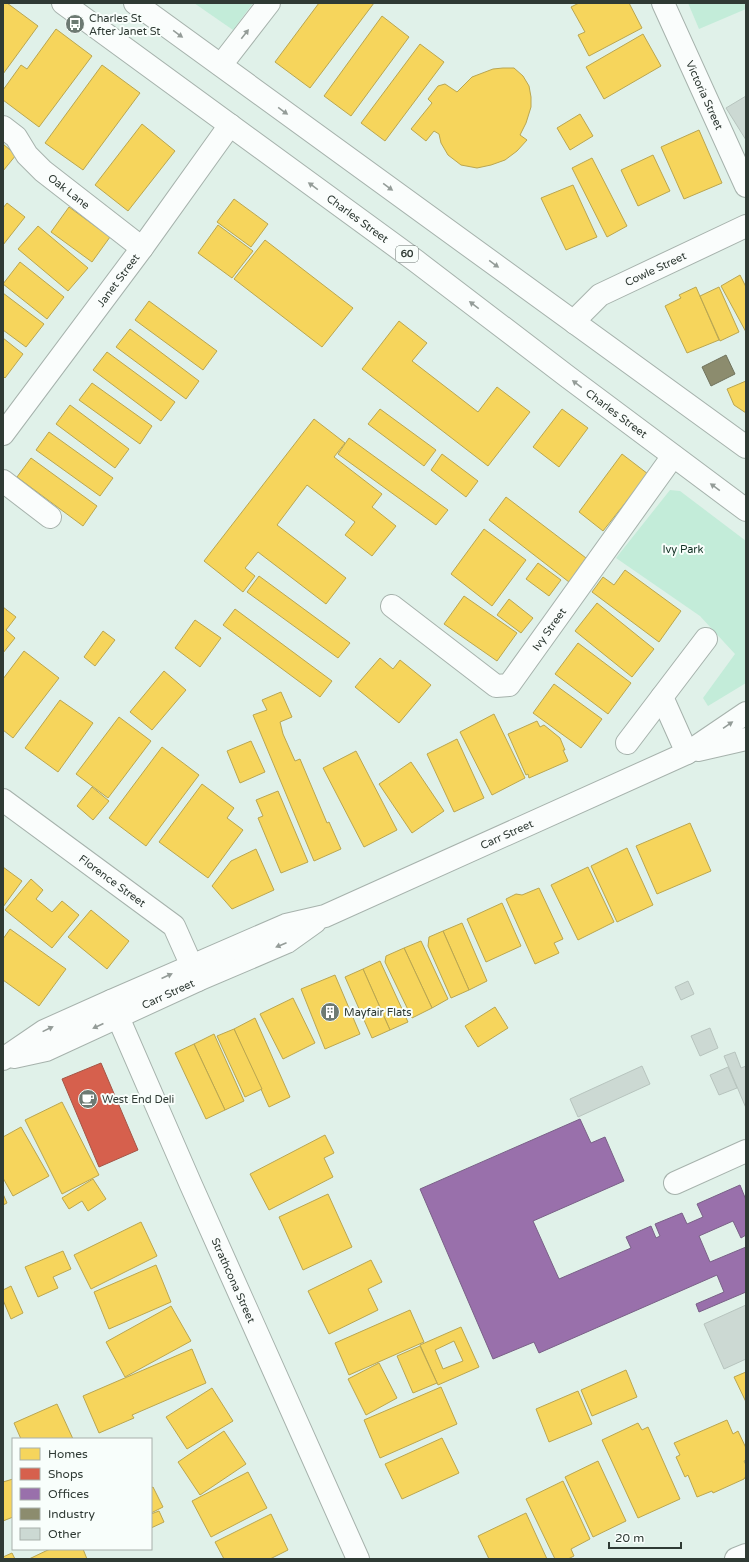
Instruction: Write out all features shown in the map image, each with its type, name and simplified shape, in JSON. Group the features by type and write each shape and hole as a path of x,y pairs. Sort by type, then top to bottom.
{"main road":[{"name":"Charles Street","path":"64,3 416,261 746,510"},
{"path":"135,3 746,447"},
{"path":"221,65 269,3"},
{"name":"Victoria Street","path":"663,3 746,186"},
{"name":"Janet Street","path":"3,434 142,248 230,125"},
{"name":"Oak Lane","path":"3,127 16,137 27,155 43,171 142,248"},
{"name":"Cowle Street","path":"575,323 581,314 600,295 746,226"},
{"name":"Ivy Street","path":"392,606 496,686 509,686 673,456"},
{"path":"3,481 50,517"},
{"path":"627,743 706,639"},
{"path":"662,697 687,753"},
{"name":"Carr Street","path":"4,1059 44,1031 115,1009 195,973 286,925 325,916 687,753 746,713"},
{"name":"Carr Street","path":"687,753 746,739"},
{"name":"Florence Street","path":"3,800 174,926 195,973"},
{"name":"Strathcona Street","path":"115,1009 194,1193 358,1559"},
{"path":"675,1183 746,1151"},
{"path":"736,1559 746,1555"}],"green space":[{"path":"194,3 253,3 233,30"},
{"path":"688,3 746,3 746,9 699,29"},
{"name":"Ivy Park","path":"670,490 680,491 746,541 746,683 708,706 703,698 735,654 700,616 616,558"}],"building: Homes":[{"path":"3,3 7,3 38,26 3,74"},
{"path":"319,3 374,3 310,88 275,62"},
{"path":"579,3 629,3 642,28 589,56 578,35 585,32 571,7"},
{"path":"382,16 409,37 351,116 324,96"},
{"path":"56,29 92,56 39,127 3,100 3,90 21,65 27,69"},
{"path":"643,34 661,66 604,99 586,67"},
{"path":"420,44 444,62 385,141 361,123"},
{"path":"102,65 140,93 83,170 45,143"},
{"path":"514,68 523,76 529,86 531,97 531,107 520,135 527,140 517,151 505,160 477,168 461,165 448,155 441,143 439,134 434,131 426,141 411,129 432,103 428,99 438,86 445,84 457,92 472,77 493,69"},
{"path":"580,114 593,136 570,150 557,128"},
{"path":"142,124 175,151 128,211 95,185"},
{"path":"699,130 722,183 684,199 661,147"},
{"path":"3,144 16,155 3,171"},
{"path":"653,155 670,191 638,206 621,170"},
{"path":"592,158 627,226 607,237 572,168"},
{"path":"573,185 597,237 566,250 541,198"},
{"path":"234,199 268,224 251,247 217,222"},
{"path":"7,203 25,217 3,245 3,208"},
{"path":"69,207 110,237 92,262 51,232"},
{"path":"218,225 253,251 232,278 198,253"},
{"path":"38,226 88,268 68,291 18,249"},
{"path":"265,240 353,308 322,347 234,279"},
{"path":"20,262 64,297 47,319 3,284"},
{"path":"740,275 746,287 746,332 721,286"},
{"path":"696,287 719,340 687,353 665,306 681,298 679,295"},
{"path":"719,287 739,332 720,341 700,296"},
{"path":"3,293 44,324 26,347 3,330"},
{"path":"149,301 217,351 203,370 135,320"},
{"path":"399,321 427,343 412,361 478,412 497,387 530,412 488,466 362,369"},
{"path":"130,329 199,381 186,399 116,347"},
{"path":"3,338 23,354 5,378 3,376"},
{"path":"107,352 175,402 161,421 93,370"},
{"path":"746,381 746,413 734,405 727,389"},
{"path":"92,383 152,426 140,444 79,400"},
{"path":"70,405 129,449 115,468 56,424"},
{"path":"380,409 436,450 424,466 368,424"},
{"path":"562,409 588,428 559,467 533,447"},
{"path":"314,419 345,443 334,457 382,494 372,507 396,526 372,556 345,535 355,522 307,485 277,525 346,578 326,604 258,552 245,568 255,576 243,592 204,561"},
{"path":"49,432 113,478 100,496 36,450"},
{"path":"349,438 448,510 436,525 338,454"},
{"path":"442,454 478,481 466,497 431,470"},
{"path":"622,454 648,474 603,531 579,512"},
{"path":"31,458 97,506 83,526 17,477"},
{"path":"506,497 586,558 569,582 489,520"},
{"path":"484,529 526,560 492,606 451,574"},
{"path":"538,563 561,580 549,596 526,579"},
{"path":"625,570 681,611 659,642 592,592 603,577 614,585"},
{"path":"259,576 350,643 338,658 247,592"},
{"path":"464,596 517,633 497,661 444,624"},
{"path":"509,599 533,618 521,633 497,615"},
{"path":"597,603 654,649 632,677 575,631"},
{"path":"3,607 16,617 6,630 15,638 3,653"},
{"path":"235,609 332,681 320,697 223,625"},
{"path":"195,620 221,638 200,667 175,648"},
{"path":"103,631 115,640 95,666 84,657"},
{"path":"578,643 631,683 608,714 555,674"},
{"path":"24,651 59,678 13,738 3,730 3,679"},
{"path":"380,658 393,669 400,660 431,685 399,723 355,687"},
{"path":"164,671 186,690 152,730 130,712"},
{"path":"554,684 602,719 581,748 533,713"},
{"path":"281,692 292,717 280,722 283,734 295,761 300,759 327,823 329,822 341,849 314,861 253,715 267,710 262,700"},
{"path":"60,700 93,723 58,772 25,748"},
{"path":"494,714 525,778 492,795 460,732"},
{"path":"119,717 151,741 108,798 76,774"},
{"path":"537,721 540,727 544,725 560,738 568,761 529,778 528,774 526,775 508,734"},
{"path":"457,739 484,798 454,812 427,754"},
{"path":"251,741 265,772 240,783 227,751"},
{"path":"162,747 199,775 146,846 109,818"},
{"path":"356,751 397,830 364,847 323,768"},
{"path":"411,762 444,811 412,833 379,784"},
{"path":"202,784 234,808 227,818 243,830 208,878 159,842"},
{"path":"92,787 109,801 93,820 77,806"},
{"path":"278,791 308,862 281,873 258,818 263,816 256,800"},
{"path":"690,823 711,871 657,894 636,846"},
{"path":"627,848 653,905 617,922 591,866"},
{"path":"256,849 274,890 232,909 212,886 231,861"},
{"path":"3,867 22,881 3,907"},
{"path":"588,867 614,922 578,940 551,885"},
{"path":"31,879 43,890 36,899 52,912 62,901 79,915 52,948 5,910"},
{"path":"539,888 563,939 554,943 559,953 535,964 506,899 516,894 522,895"},
{"path":"502,903 521,946 486,962 467,919"},
{"path":"91,910 129,941 107,969 68,937"},
{"path":"462,923 487,981 469,990 443,931"},
{"path":"10,929 66,969 39,1006 3,980 3,939"},
{"path":"443,931 469,990 451,998 428,946 429,937"},
{"path":"421,941 448,999 432,1008 404,948"},
{"path":"404,948 432,1008 412,1018 385,962 386,956"},
{"path":"380,961 408,1022 390,1030 363,969"},
{"path":"363,969 390,1030 372,1038 345,977"},
{"name":"Mayfair Flats","path":"335,975 360,1034 325,1049 301,989"},
{"path":"293,998 315,1043 283,1059 260,1014"},
{"path":"495,1007 508,1028 478,1047 465,1026"},
{"path":"255,1018 290,1097 269,1107 234,1029"},
{"path":"234,1029 262,1089 245,1097 217,1036"},
{"path":"214,1034 244,1101 225,1110 194,1044"},
{"path":"194,1044 225,1110 206,1119 175,1053"},
{"path":"62,1102 99,1175 62,1194 25,1120"},
{"path":"21,1127 49,1176 13,1196 3,1178 3,1137"},
{"path":"325,1135 334,1153 324,1158 333,1177 269,1210 250,1174"},
{"path":"93,1179 106,1199 88,1211 82,1201 69,1209 62,1198"},
{"path":"3,1194 7,1203 3,1205"},
{"path":"328,1194 352,1247 303,1270 279,1217"},
{"path":"141,1222 157,1256 91,1289 74,1255"},
{"path":"63,1251 71,1269 53,1277 58,1288 38,1297 25,1267"},
{"path":"371,1260 382,1282 368,1289 378,1310 329,1334 308,1291"},
{"path":"156,1265 171,1302 109,1329 94,1292"},
{"path":"11,1286 23,1313 11,1319 3,1300 3,1290"},
{"path":"171,1306 191,1341 125,1377 106,1342"},
{"path":"410,1310 424,1342 349,1375 335,1343"},
{"path":"461,1327 479,1367 438,1385 420,1345","holes":["454,1341 463,1361 443,1369 435,1350"]},
{"path":"420,1346 437,1383 413,1393 397,1356"},
{"path":"192,1349 206,1383 132,1415 134,1418 99,1433 83,1396"},
{"path":"379,1363 397,1398 366,1415 348,1379"},
{"path":"626,1370 637,1397 592,1416 581,1390"},
{"path":"746,1372 746,1402 734,1377"},
{"path":"441,1387 457,1424 380,1458 364,1420"},
{"path":"212,1388 233,1421 187,1449 166,1417"},
{"path":"578,1391 592,1424 549,1442 536,1409"},
{"path":"57,1404 73,1438 21,1438 14,1423"},
{"path":"727,1420 733,1434 738,1431 746,1448 746,1460 744,1461 746,1465 746,1476 744,1479 713,1493 712,1491 697,1497 688,1475 685,1477 676,1457 680,1455 674,1443"},
{"path":"638,1423 642,1430 648,1427 680,1499 638,1518 602,1440"},
{"path":"224,1431 246,1464 200,1495 178,1462"},
{"path":"442,1438 459,1473 402,1499 385,1464"},
{"path":"598,1461 626,1521 593,1537 565,1477"},
{"path":"248,1472 267,1508 211,1537 192,1501"},
{"path":"12,1479 12,1517 3,1521 3,1482"},
{"path":"563,1481 590,1539 571,1549 574,1556 568,1559 555,1559 526,1499"},
{"path":"152,1488 163,1507 152,1512"},
{"path":"159,1511 164,1522 152,1528 152,1514"},
{"path":"526,1513 547,1559 489,1559 478,1536"},
{"path":"271,1514 288,1550 270,1559 224,1559 215,1542"},
{"path":"48,1550 83,1550 87,1559 29,1559"},
{"path":"12,1553 15,1559 3,1559 3,1557"}],"building: Shops":[{"path":"101,1063 138,1150 99,1167 62,1079"}],"building: Offices":[{"path":"580,1119 591,1143 605,1137 624,1181 533,1221 559,1279 631,1248 626,1237 651,1226 656,1238 660,1236 655,1224 682,1213 687,1224 703,1217 697,1204 740,1185 746,1200 746,1235 741,1238 733,1221 699,1236 710,1262 746,1247 746,1292 699,1312 696,1304 724,1292 717,1275 539,1353 534,1342 493,1359 420,1189"}],"building: Industry":[{"path":"726,355 735,374 711,386 702,367"}],"building: Other":[{"path":"746,96 746,140 726,108"},
{"path":"688,981 694,994 681,1000 675,987"},
{"path":"710,1028 718,1048 700,1056 691,1036"},
{"path":"735,1052 741,1068 746,1066 746,1108 724,1056"},
{"path":"642,1066 650,1084 578,1117 570,1099"},
{"path":"728,1067 737,1088 719,1095 710,1075"},
{"path":"746,1305 746,1359 724,1369 704,1324"}],"place":[{"name":"Charles St After Janet St","path":"75,24"},
{"name":"Mayfair Flats","path":"330,1012"},
{"name":"West End Deli","path":"88,1099"}]}
